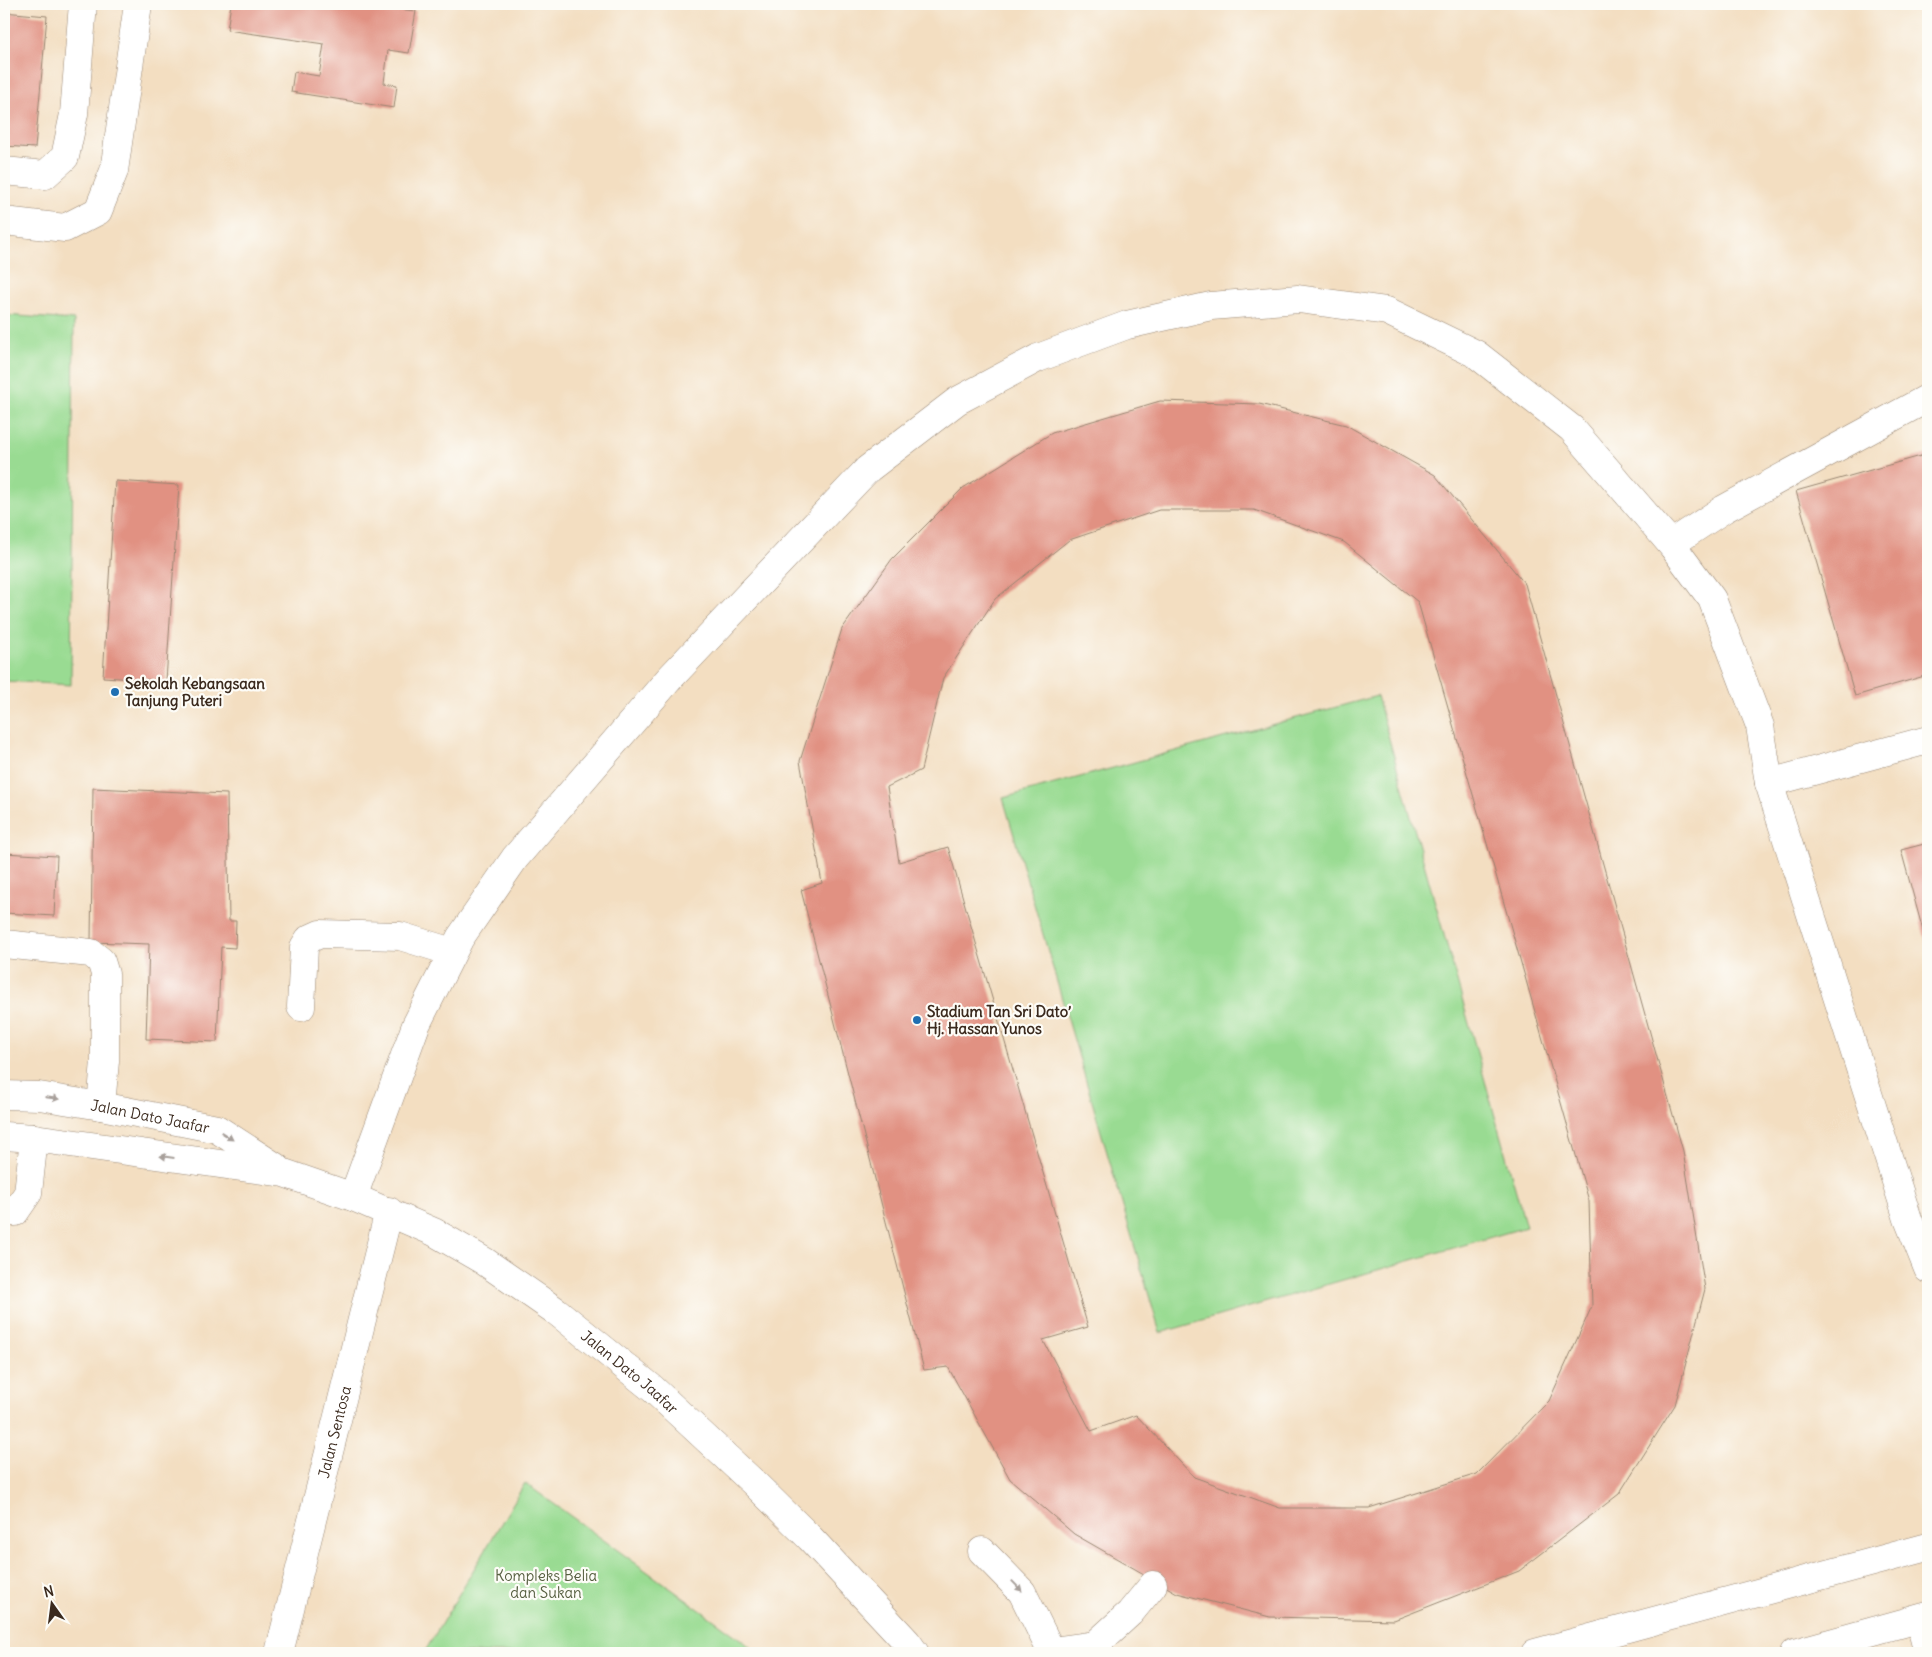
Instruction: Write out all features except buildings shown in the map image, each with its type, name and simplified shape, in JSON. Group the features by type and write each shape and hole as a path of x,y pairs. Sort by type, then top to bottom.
{"main road":[{"path":"4,171 45,175 65,157 74,114 83,4"},
{"path":"4,221 65,228 98,211 114,171 138,4"},
{"path":"353,1197 416,1025 460,938 515,858 669,679 868,469 957,401 1038,358 1127,326 1210,306 1298,299 1387,312 1476,354 1572,429 1671,544 1712,598 1760,726 1769,783 1908,1219 1928,1270"},
{"path":"1671,544 1724,509 1928,398"},
{"path":"1769,783 1928,740"},
{"path":"301,1007 304,947 309,940 320,934 400,936 452,952"},
{"path":"4,944 90,953 101,961 105,974 106,1007 105,1061 101,1106"},
{"name":"Jalan Dato Jaafar","path":"4,1095 39,1096 101,1106 216,1129 284,1173"},
{"name":"Jalan Dato Jaafar","path":"4,1136 34,1138 284,1173 353,1197 434,1232 484,1261 556,1311 653,1389 810,1538 907,1642 915,1653"},
{"path":"4,1212 15,1212 28,1193 34,1138"},
{"name":"Jalan Sentosa","path":"279,1653 389,1212"},
{"path":"1535,1653 1928,1547"},
{"path":"982,1551 1022,1592 1052,1652 1095,1645 1130,1613 1153,1584"},
{"path":"1794,1653 1923,1617 1928,1653"}],"green space":[{"path":"4,315 74,320 71,685 4,681"},
{"path":"1377,696 1526,1227 1160,1333 1003,798"},
{"name":"Kompleks Belia dan Sukan","path":"525,1483 743,1641 758,1653 424,1653"}],"place":[{"name":"Sekolah Kebangsaan Tanjung Puteri","path":"115,692"},
{"name":"Stadium Tan Sri Dato’ Hj. Hassan Yunos","path":"917,1020"}]}
